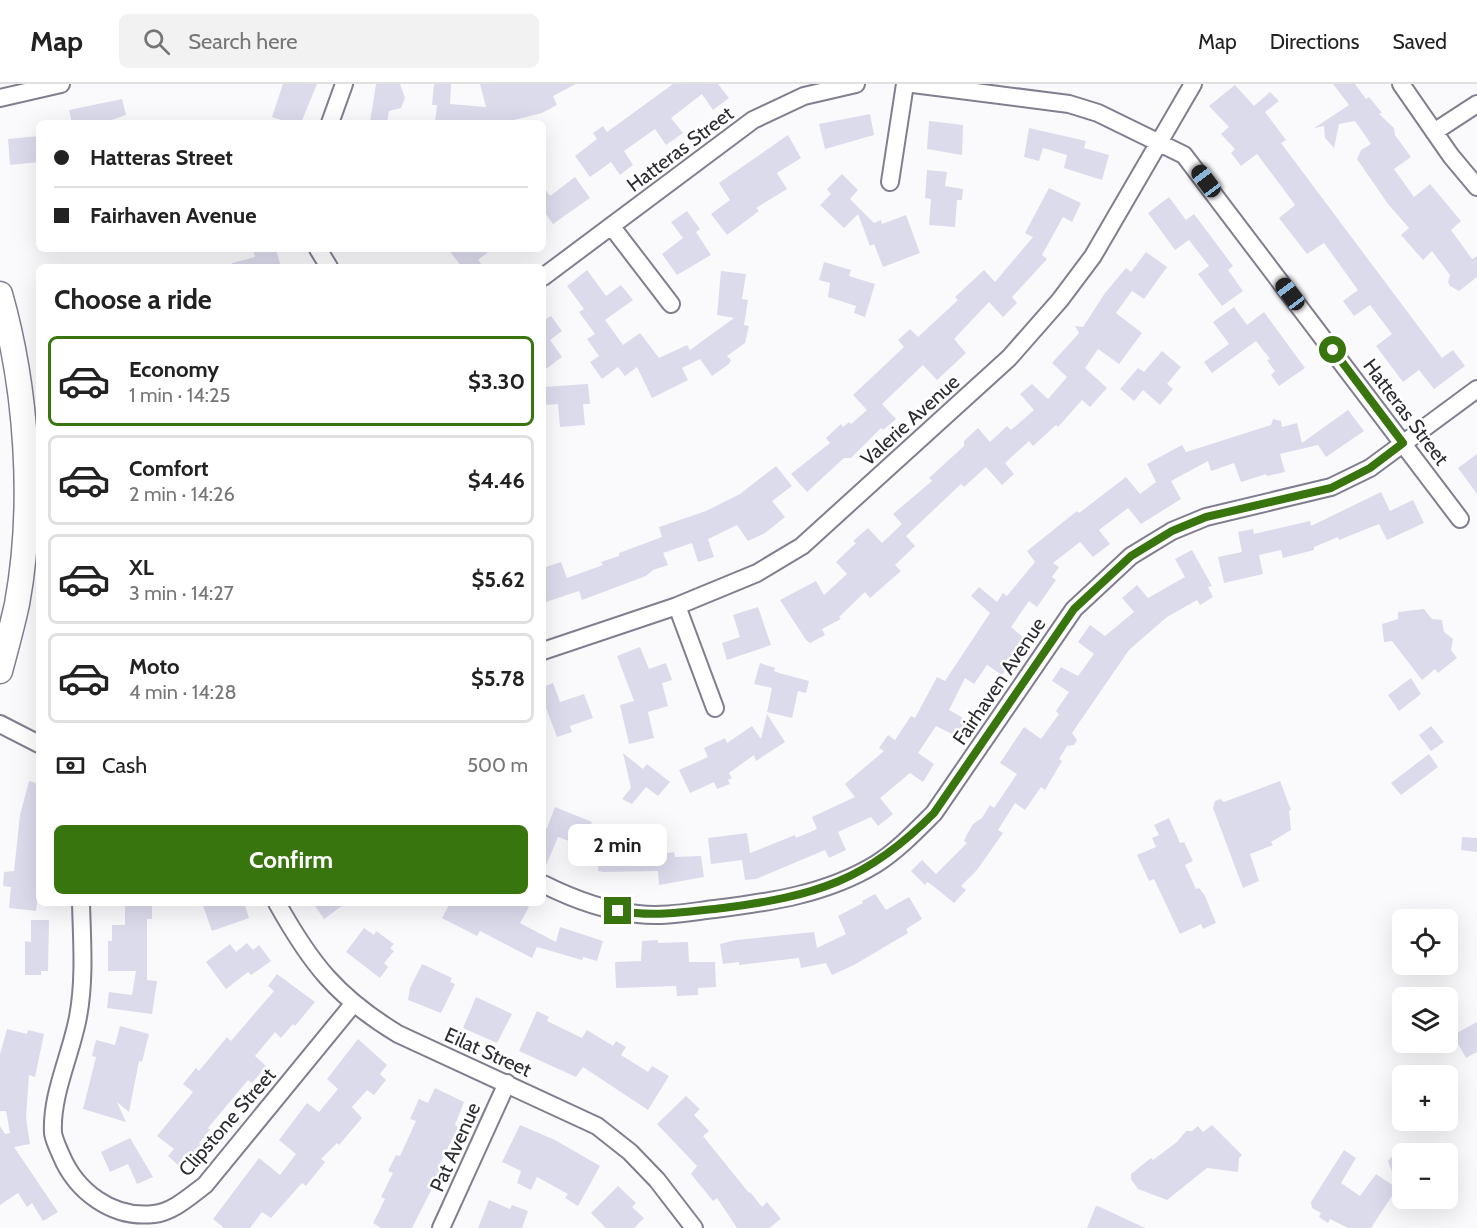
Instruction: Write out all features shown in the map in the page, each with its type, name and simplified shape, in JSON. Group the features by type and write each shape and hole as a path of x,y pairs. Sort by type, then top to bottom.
{"main road":[{"path":"0,294 16,363 26,441 24,542 17,604 0,671"}],"street":[{"path":"0,98 62,84"},
{"path":"331,120 344,84"},
{"name":"Hatteras Street","path":"546,275 753,120 804,96 856,84"},
{"path":"890,182 905,84"},
{"name":"Hatteras Street","path":"913,84 1069,104 1098,113 1179,151 1192,163 1460,519"},
{"name":"Valerie Avenue","path":"546,650 677,606 757,573 802,546 1009,358 1060,300 1093,256 1193,84"},
{"path":"1401,84 1477,188"},
{"path":"1434,132 1477,104"},
{"path":"612,227 671,303"},
{"name":"Fairhaven Avenue","path":"546,885 598,907 638,914 667,915 775,901 842,882 884,858 907,840 934,813 1074,609 1131,556 1172,531 1206,517 1331,488 1370,468 1477,389"},
{"path":"677,606 715,708"},
{"path":"0,724 36,742"},
{"name":"Clipstone Street","path":"81,906 80,1002 54,1114 53,1136 68,1171 87,1193 108,1207 155,1214 180,1204 205,1185 354,1003"},
{"name":"Eilat Street","path":"279,906 302,949 326,978 354,1003 398,1034 597,1126 630,1152 657,1180 694,1228"},
{"name":"Pat Avenue","path":"441,1228 507,1083"}],"building":[{"path":"283,84 317,84 302,120 281,120 272,117"},
{"path":"376,84 400,84 405,98 401,108 389,111 388,120 370,120"},
{"path":"434,84 451,84 450,104 486,107 480,84 576,84 553,96 557,105 542,113 514,120 435,120 437,105 432,105"},
{"path":"673,84 718,84 729,98 713,110 702,94 671,118 683,133 666,145 655,129 624,151 633,165 620,175 611,162 590,177 575,156 597,139 593,133 603,126 607,132"},
{"path":"1333,84 1355,84 1366,99 1369,97 1382,113 1379,114 1394,128 1395,135 1411,157 1394,169 1414,197 1430,184 1461,221 1451,230 1472,259 1477,256 1477,277 1459,291 1450,286 1448,282 1450,275 1432,251 1423,260 1401,235 1409,228 1388,204 1357,159 1361,150 1371,144 1355,121 1339,124 1334,148 1325,138 1324,126 1314,128 1349,105"},
{"path":"1235,85 1254,106 1270,92 1279,101 1265,112 1286,140 1281,143 1442,358 1453,350 1465,366 1434,389 1419,370 1403,382 1376,346 1392,334 1370,305 1354,316 1343,301 1358,290 1324,243 1307,254 1279,218 1295,205 1257,154 1241,166 1231,153 1235,149 1221,134 1229,127 1209,106"},
{"path":"122,99 126,115 112,120 71,120 69,110"},
{"path":"870,114 874,135 825,149 819,124"},
{"path":"929,121 963,125 962,155 927,149"},
{"path":"1029,128 1086,141 1084,148 1109,155 1102,180 1064,168 1067,155 1043,148 1039,161 1024,157"},
{"path":"788,135 801,158 777,173 787,189 756,208 759,211 727,235 711,214 730,200 719,183"},
{"path":"36,136 36,162 10,165 8,139"},
{"path":"927,170 947,172 945,186 963,189 962,200 957,200 955,227 929,225 931,199 925,198"},
{"path":"842,174 858,190 850,199 874,223 881,220 882,224 906,215 920,253 883,267 874,244 870,246 858,214 844,228 820,205 831,194 827,189"},
{"path":"575,177 590,198 553,224 546,214 546,190 550,196"},
{"path":"1049,188 1081,203 1072,222 1063,217 1042,255 1047,259 1012,297 1017,303 1003,317 989,302 954,339 966,353 937,380 923,365 882,404 896,419 883,430 881,428 851,458 844,458 807,492 791,474 830,443 826,438 841,424 843,427 849,422 851,424 867,410 853,395 904,347 898,340 910,329 918,337 958,300 955,297 984,270 995,282 1033,237 1025,233"},
{"path":"1169,197 1186,220 1194,214 1233,266 1228,270 1243,291 1222,306 1198,274 1209,266 1189,240 1175,250 1148,213"},
{"path":"687,211 700,229 696,232 711,255 677,275 662,254 683,238 671,222"},
{"path":"254,252 277,252 280,264 232,264 255,257"},
{"path":"450,252 488,252 478,260 481,264 460,264"},
{"path":"1146,252 1167,267 1144,299 1132,291 1116,313 1142,333 1119,364 1098,349 1085,368 1107,388 1090,407 1082,400 1058,427 1056,425 1033,446 1029,441 1005,463 1014,474 1002,485 986,467 964,487 961,484 906,536 915,546 895,565 901,571 870,598 865,592 839,617 841,619 822,629 825,635 810,643 806,640 780,600 816,581 824,595 847,574 836,562 856,543 853,541 868,528 882,543 902,524 893,514 932,481 929,478 964,446 964,441 978,428 990,442 1007,426 1011,430 1034,410 1020,394 1032,384 1048,399 1067,377 1052,363 1079,333 1075,326 1083,327 1105,293 1126,268 1131,272"},
{"path":"824,262 851,270 849,276 875,284 865,317 854,313 856,306 828,297 830,283 819,280"},
{"path":"587,270 606,296 621,285 633,300 605,320 623,345 640,333 659,358 687,345 690,350 734,318 717,315 721,271 746,274 742,299 748,300 744,325 749,326 745,343 727,356 731,360 729,364 712,376 700,359 682,368 688,380 652,398 637,367 625,376 618,367 602,379 590,362 599,356 587,339 595,334 579,312 584,309 567,286"},
{"path":"1234,307 1247,325 1264,312 1305,368 1279,386 1271,375 1275,371 1267,360 1270,359 1256,341 1212,373 1204,362 1229,344 1213,322"},
{"path":"551,316 562,331 550,340 562,357 546,369 546,319"},
{"path":"1162,351 1181,367 1167,384 1173,389 1160,405 1143,390 1134,401 1120,389 1138,368 1144,372"},
{"path":"588,384 590,404 583,404 585,425 560,427 558,404 546,405 546,387"},
{"path":"1348,410 1364,431 1326,457 1318,445 1280,454 1285,472 1267,476 1266,474 1241,482 1234,463 1211,471 1208,461 1171,481 1181,499 1141,524 1128,508 1099,530 1110,544 1093,557 1080,542 1053,563 1059,567 1052,577 1056,580 1037,607 1029,601 1011,627 1026,640 1002,675 987,665 974,684 965,678 949,710 967,720 958,737 936,726 918,753 934,764 923,782 910,773 880,798 893,814 878,826 871,817 838,832 846,850 829,858 825,850 756,879 745,880 742,860 711,864 708,838 747,833 750,853 817,829 812,817 855,797 845,784 884,751 879,748 888,735 895,740 911,716 915,718 937,677 945,681 990,613 971,596 979,587 997,602 1003,593 1007,596 1035,562 1027,551 1077,511 1079,513 1126,477 1140,494 1156,482 1147,464 1182,445 1186,452 1271,425 1273,419 1281,421 1282,427 1297,423 1302,443"},
{"path":"1477,454 1477,494 1458,468"},
{"path":"776,466 792,486 772,501 785,517 765,533 748,541 737,525 708,539 714,557 698,562 692,543 663,553 668,565 653,570 646,576 582,600 579,591 546,602 546,567 561,562 567,578 603,565 601,562 619,556 619,553 662,537 659,527 706,511 740,494"},
{"path":"1381,492 1390,511 1413,500 1424,523 1387,540 1379,524 1339,540 1338,537 1314,547 1314,550 1283,558 1281,550 1259,555 1263,574 1224,583 1218,557 1242,552 1238,532 1253,529 1254,534 1310,521 1311,526"},
{"path":"1192,550 1212,586 1208,587 1213,597 1200,605 1197,600 1167,617 1129,650 1072,733 1077,740 1074,745 1067,746 1059,759 1062,761 1045,790 1041,787 1025,810 1015,803 998,830 1003,833 977,870 961,886 966,890 954,903 932,885 927,882 925,885 911,871 922,860 936,874 967,843 964,841 973,824 982,818 990,805 994,808 1017,774 1000,763 1024,727 1041,739 1059,714 1056,711 1069,692 1052,681 1061,667 1078,676 1094,654 1078,642 1090,625 1105,636 1134,612 1122,598 1137,585 1148,598 1185,577 1175,559"},
{"path":"758,607 771,645 727,660 722,643 740,637 733,615"},
{"path":"1424,609 1432,619 1442,620 1444,632 1453,639 1451,650 1457,658 1438,673 1435,669 1422,680 1392,641 1384,642 1382,624 1398,619 1398,612"},
{"path":"640,647 649,669 666,663 672,680 662,683 668,706 648,712 654,738 629,744 620,705 634,701 617,656"},
{"path":"760,663 775,668 774,671 779,673 809,681 806,693 798,691 792,718 767,712 772,688 754,684"},
{"path":"1411,678 1421,694 1399,711 1388,695"},
{"path":"553,683 560,702 584,694 593,718 570,726 572,732 557,737 546,708 546,686"},
{"path":"767,714 785,742 756,761 754,755 729,773 732,778 728,780 730,784 717,789 714,782 690,793 679,770 708,757 704,748 725,738 727,743 752,726 761,739"},
{"path":"1431,726 1444,742 1431,751 1419,735"},
{"path":"623,753 643,769 647,764 670,782 658,796 646,787 632,804 622,799 631,788"},
{"path":"1429,754 1438,767 1401,795 1391,783"},
{"path":"29,781 36,783 36,911 9,908 11,887 3,886 4,872 14,871 20,815"},
{"path":"1280,781 1291,810 1289,811 1291,830 1271,842 1273,845 1250,854 1259,881 1243,888 1213,808 1215,801 1220,799 1224,802"},
{"path":"555,807 592,822 586,837 631,842 631,850 644,850 644,857 674,852 675,857 701,856 704,877 659,885 658,871 598,871 599,852 558,837 546,866 547,828"},
{"path":"1169,818 1180,843 1184,842 1193,861 1185,865 1196,889 1199,888 1205,896 1216,923 1203,929 1201,924 1180,934 1154,879 1149,881 1137,855 1156,847 1152,838 1159,835 1154,825"},
{"path":"1462,837 1477,838 1477,852 1461,850"},
{"path":"875,894 886,910 909,897 922,919 906,929 908,933 854,965 832,975 826,963 801,968 799,958 739,965 739,962 723,964 720,944 736,940 814,932 817,948 846,934 838,916"},
{"path":"125,906 152,906 152,919 147,919 147,980 157,981 152,1014 107,1008 109,992 132,995 136,971 108,971 108,941 112,941 112,925 125,925"},
{"path":"203,906 245,906 249,918 212,931"},
{"path":"315,906 342,906 324,919"},
{"path":"448,906 527,906 529,907 520,923 556,942 560,927 603,941 597,961 583,957 582,960 537,947 532,958 480,931 477,936 442,918"},
{"path":"31,920 49,920 48,971 41,971 41,975 25,975 25,941 31,942"},
{"path":"364,928 374,935 376,931 394,944 390,948 394,951 384,963 388,967 380,978 346,952"},
{"path":"658,940 658,943 688,942 689,962 715,962 716,987 698,988 698,995 677,996 676,986 616,988 615,962 641,961 642,941"},
{"path":"247,943 253,950 259,945 271,961 251,975 248,972 226,989 206,962 230,944 236,952"},
{"path":"422,964 452,978 450,982 455,984 441,1013 408,1000 410,988"},
{"path":"277,974 315,1002 295,1026 293,1024 281,1038 275,1032 255,1056 266,1066 252,1083 248,1080 208,1128 210,1130 199,1143 201,1144 179,1166 168,1156 174,1149 157,1136 193,1092 183,1084 196,1068 199,1071 227,1037 231,1041 274,991 268,986"},
{"path":"476,997 512,1014 497,1043 463,1028"},
{"path":"537,1011 549,1017 547,1021 582,1038 587,1030 613,1046 616,1041 626,1047 621,1055 648,1072 652,1066 669,1076 648,1110 583,1067 576,1077 519,1051"},
{"path":"1477,1022 1477,1052 1466,1058 1458,1044 1458,1032"},
{"path":"120,1026 149,1034 142,1062 139,1061 129,1112 117,1102 126,1122 83,1109 96,1057 92,1056 96,1040 115,1045"},
{"path":"7,1029 27,1034 28,1030 44,1034 35,1077 29,1075 26,1118 30,1144 14,1147 58,1212 43,1221 32,1203 27,1207 18,1193 0,1205 0,1126 5,1134 10,1133 6,1111 0,1111 0,1054"},
{"path":"358,1039 387,1065 380,1074 386,1080 374,1095 367,1090 352,1107 362,1118 339,1145 337,1143 321,1159 325,1162 306,1186 302,1183 271,1218 262,1212 250,1228 224,1228 213,1219 259,1158 280,1175 296,1154 279,1140 307,1103 319,1112 338,1089 327,1079"},
{"path":"435,1088 464,1102 455,1125 458,1127 439,1166 443,1167 412,1228 381,1228 373,1223 385,1199 381,1197 393,1173 388,1171 396,1155 400,1156 416,1121 410,1119 419,1099 428,1103"},
{"path":"686,1096 700,1109 694,1115 709,1131 703,1136 762,1207 767,1202 781,1219 769,1228 737,1228 717,1198 713,1201 691,1174 697,1166 657,1124"},
{"path":"520,1125 555,1140 600,1166 578,1206 565,1198 568,1194 537,1177 531,1190 517,1183 521,1171 502,1162"},
{"path":"1212,1125 1242,1155 1239,1158 1238,1172 1207,1168 1167,1200 1138,1189 1131,1179 1131,1174 1177,1142 1186,1131 1192,1131 1198,1126 1203,1132"},
{"path":"130,1138 153,1177 137,1184 128,1164 110,1172 101,1152"},
{"path":"1344,1150 1356,1158 1341,1183 1360,1196 1376,1174 1392,1185 1392,1196 1371,1228 1348,1228 1330,1219 1328,1223 1319,1217 1321,1213 1312,1208 1311,1202"},
{"path":"1392,1156 1392,1172 1388,1161"},
{"path":"618,1186 636,1203 632,1207 644,1218 634,1228 606,1228 591,1213"},
{"path":"489,1200 510,1209 512,1205 528,1211 522,1228 478,1228"},
{"path":"1096,1206 1100,1207 1145,1228 1087,1228"}],"route":[{"path":"618,911 667,915 775,901 804,894 842,882 876,864 907,840 934,813 1074,609 1103,579 1131,556 1172,531 1206,517 1331,488 1370,468 1403,443 1333,350"}]}
